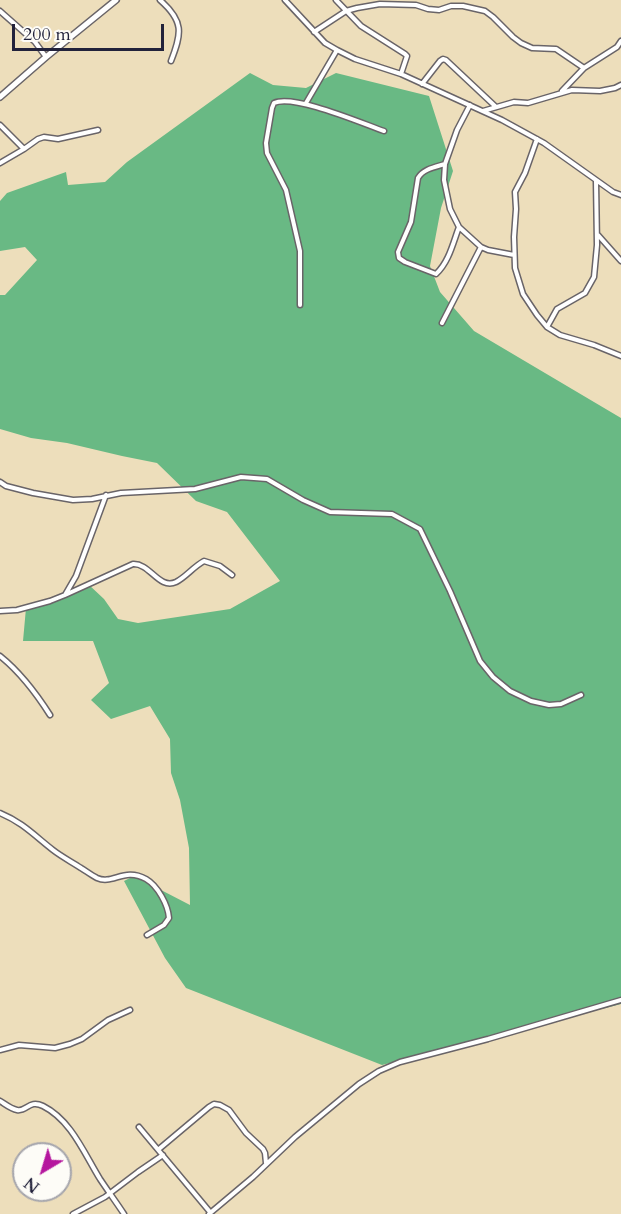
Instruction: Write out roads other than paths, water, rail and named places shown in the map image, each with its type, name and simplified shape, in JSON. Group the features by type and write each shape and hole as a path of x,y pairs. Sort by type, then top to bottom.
{"main road":[{"path":"0,97 116,0"}],"street":[{"path":"160,0 172,10 178,19 179,32 171,61"},
{"path":"285,0 325,43 337,50 355,59 401,74 502,120 537,139 613,192 621,195"},
{"path":"336,0 361,26 407,56 401,74"},
{"path":"314,32 346,11 380,4 416,5 439,10 450,6 463,6 485,11 521,44 532,48 556,49 585,68"},
{"path":"0,11 35,42 46,57"},
{"path":"561,92 585,68 617,47 621,41"},
{"path":"306,104 337,50"},
{"path":"422,84 443,59 495,106"},
{"path":"483,111 514,102 528,103 561,92 600,91 621,85"},
{"path":"300,305 300,251 286,190 267,153 274,103 279,101 306,104 384,130"},
{"path":"470,105 445,164 444,180 450,209 459,227 482,247 514,255"},
{"path":"0,125 24,149"},
{"path":"0,163 38,139 44,137 58,139 98,130"},
{"path":"537,139 525,173 515,192 515,268 523,294 547,327 560,335 621,356"},
{"path":"445,164 421,173 418,178 411,222 398,252 399,258 436,274 449,255 459,227"},
{"path":"547,327 557,309 585,293 594,277 598,235 596,180"},
{"path":"598,235 621,261"},
{"path":"442,323 482,247"},
{"path":"0,482 6,486 33,493 63,498 92,499 121,493 195,489 241,477 267,479 303,500 330,512 392,514 420,529 480,661 493,677 510,691 531,701 549,705 561,704 581,695"},
{"path":"65,595 76,576 106,495"},
{"path":"0,611 17,610 50,601 133,564 140,564 167,584 174,583 204,561 220,566 232,575"},
{"path":"0,656 37,694 50,715"},
{"path":"0,813 28,828 54,851 97,878 105,880 125,874 137,875 153,884 168,910 169,918 164,926 147,935"},
{"path":"139,1127 209,1213 359,1084 390,1065 621,1000"},
{"path":"0,1050 19,1045 55,1048 70,1044 82,1039 108,1020 130,1010"},
{"path":"0,1101 17,1110 36,1103 58,1116 80,1144 124,1214"},
{"path":"159,1149 208,1107 220,1104 229,1110 246,1133 263,1149 266,1164"},
{"path":"73,1214 111,1193 163,1155"}]}
